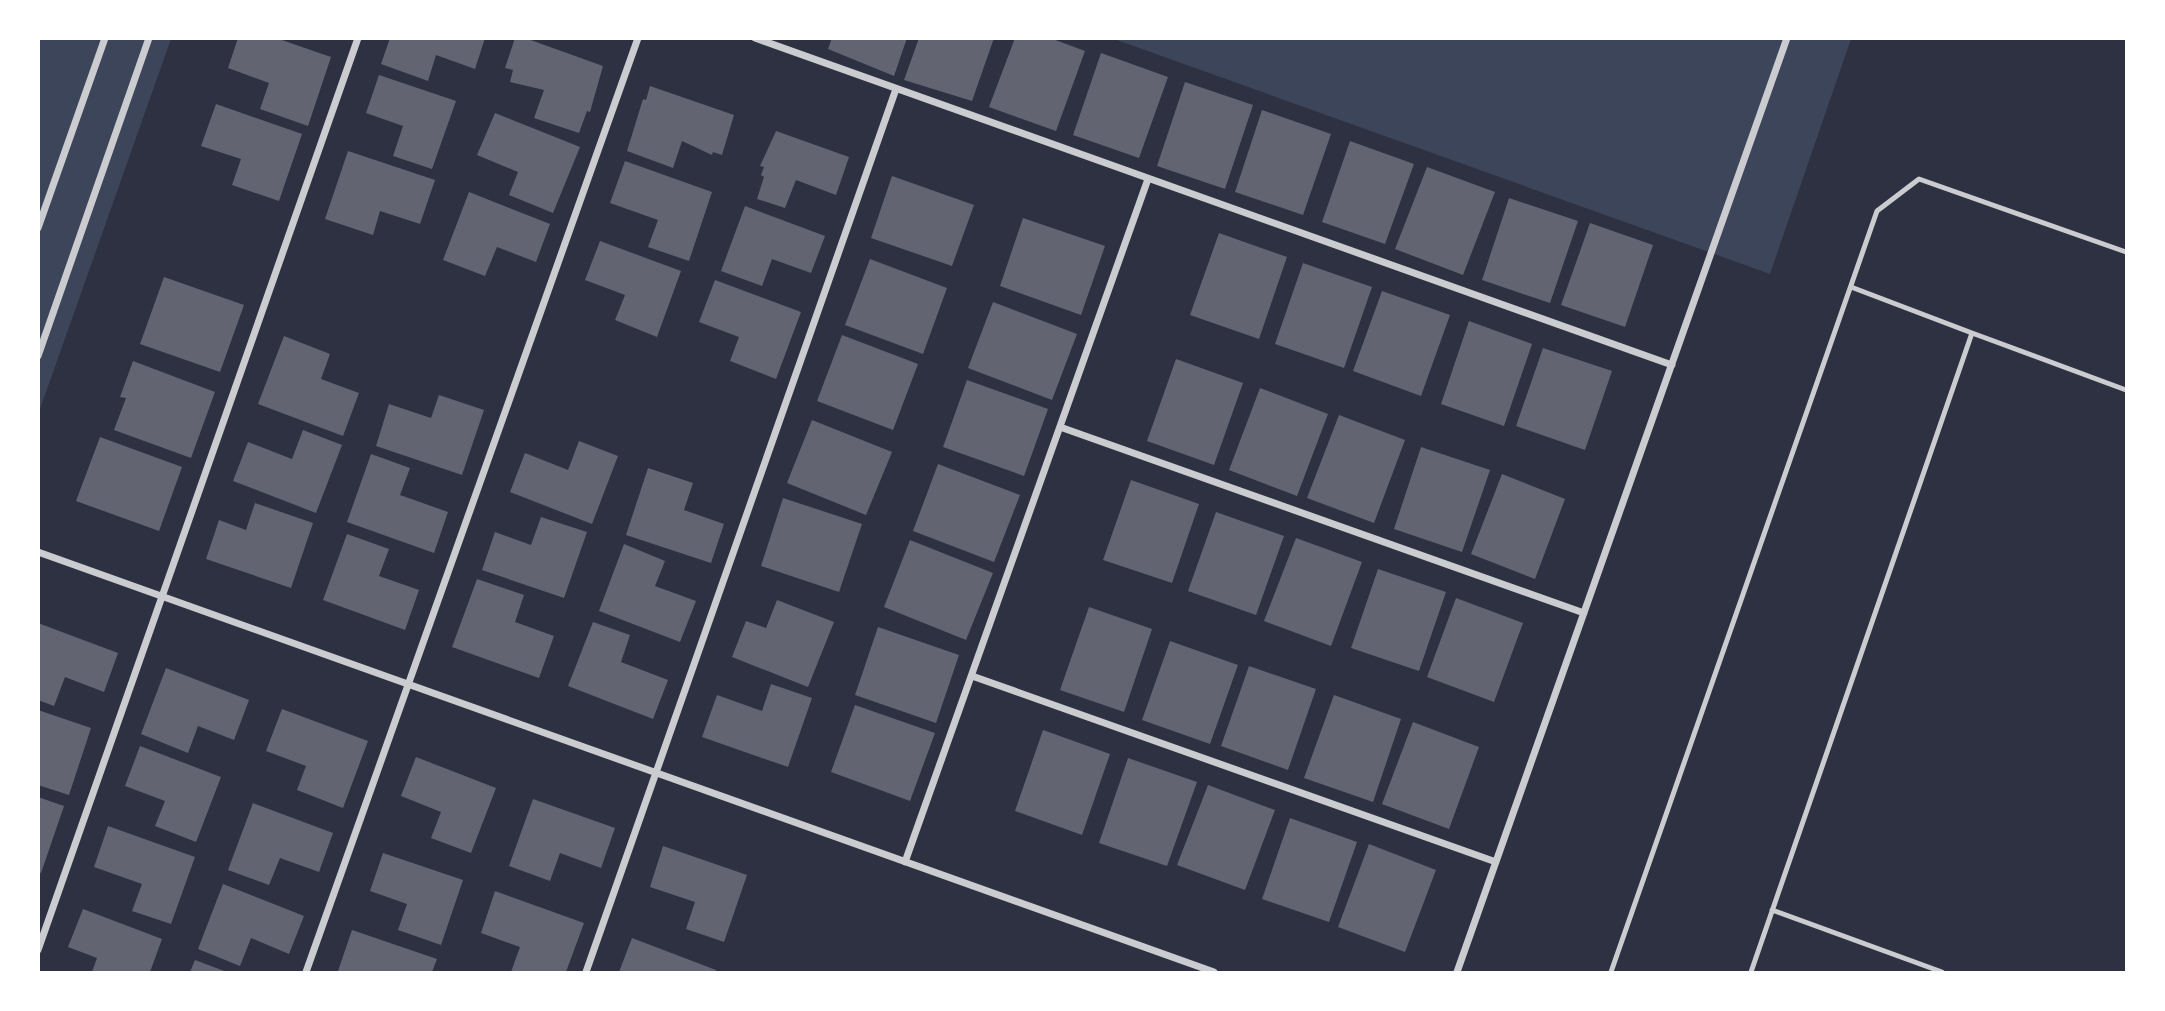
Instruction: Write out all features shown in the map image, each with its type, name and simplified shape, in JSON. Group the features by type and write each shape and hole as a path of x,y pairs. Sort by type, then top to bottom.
{"street":[{"path":"38,228 105,38"},
{"path":"38,356 149,38"},
{"path":"38,950 358,38"},
{"path":"306,972 638,38"},
{"path":"755,38 1672,365"},
{"path":"1457,972 1787,38"},
{"path":"586,972 896,89"},
{"path":"905,862 1148,179"},
{"path":"1060,427 1584,613"},
{"path":"38,552 1214,972"},
{"path":"971,676 1496,862"}],"lane":[{"path":"1611,972 1877,211 1919,179 2126,253"},
{"path":"1851,287 2126,390"},
{"path":"1751,972 1972,333"},
{"path":"1772,910 1942,972"}],"shaded area":[{"path":"39,39 171,39 39,412"},
{"path":"1114,39 1851,39 1770,274"}],"building":[{"path":"238,38 276,38 331,57 308,126 260,109 269,83 228,68"},
{"path":"390,38 485,38 475,69 436,55 428,81 381,64"},
{"path":"515,38 525,38 603,66 590,112 587,111 579,133 534,118 544,90 510,82 513,70 505,68"},
{"path":"832,38 907,38 894,76 828,49"},
{"path":"919,38 994,38 972,101 904,80"},
{"path":"1015,38 1050,38 1085,51 1056,131 989,107"},
{"path":"1101,53 1168,77 1139,158 1073,135"},
{"path":"379,75 456,101 432,169 393,156 403,126 366,113"},
{"path":"1185,82 1253,105 1225,189 1157,166"},
{"path":"650,86 734,115 722,155 713,152 712,155 682,141 673,168 627,151 643,99 646,100"},
{"path":"216,104 302,134 279,201 232,185 241,159 201,146"},
{"path":"1262,110 1331,134 1303,215 1235,192"},
{"path":"495,113 580,147 553,213 509,195 518,172 477,155"},
{"path":"776,131 849,157 836,195 796,180 785,208 757,199 764,177 761,175 764,167 760,166"},
{"path":"1350,141 1414,164 1385,244 1322,222"},
{"path":"348,151 435,180 420,224 380,211 373,235 325,219"},
{"path":"625,161 712,192 689,261 648,247 658,220 610,203"},
{"path":"1427,167 1495,192 1463,275 1395,249"},
{"path":"892,176 974,205 952,266 871,238"},
{"path":"469,192 550,224 536,262 497,247 485,276 443,260"},
{"path":"1509,198 1578,221 1550,303 1482,280"},
{"path":"745,206 825,236 811,273 772,259 762,286 721,271"},
{"path":"1023,218 1105,246 1081,315 1000,286"},
{"path":"1590,223 1653,245 1625,327 1561,305"},
{"path":"1219,233 1287,257 1259,339 1190,315"},
{"path":"600,241 681,271 657,337 615,320 625,295 585,280"},
{"path":"870,259 947,288 923,354 845,325"},
{"path":"1303,263 1372,287 1344,368 1275,344"},
{"path":"164,277 244,305 220,372 140,344"},
{"path":"715,280 801,312 776,379 730,361 739,337 699,322"},
{"path":"1382,291 1450,315 1421,396 1353,371"},
{"path":"993,302 1077,334 1052,400 968,368"},
{"path":"1469,321 1532,344 1504,426 1441,404"},
{"path":"842,335 918,364 893,430 817,401"},
{"path":"284,336 330,354 321,379 359,393 343,436 258,404"},
{"path":"1543,348 1612,371 1585,450 1516,426"},
{"path":"1176,359 1243,383 1214,465 1147,441"},
{"path":"133,361 215,392 191,458 114,430 126,398 120,397"},
{"path":"967,380 1048,409 1024,476 943,447"},
{"path":"1260,388 1328,414 1297,496 1229,470"},
{"path":"439,395 484,410 462,475 376,446 389,404 431,418"},
{"path":"1339,415 1405,440 1374,523 1307,498"},
{"path":"812,420 892,452 866,515 787,483"},
{"path":"303,430 342,445 316,513 233,481 248,442 292,459"},
{"path":"100,437 182,467 159,531 76,501"},
{"path":"579,441 618,456 592,524 510,492 525,453 568,470"},
{"path":"1421,447 1490,470 1462,552 1394,529"},
{"path":"371,454 410,468 400,495 448,512 434,553 347,522"},
{"path":"938,464 1020,495 994,562 913,531"},
{"path":"648,468 693,483 684,510 724,524 711,563 626,535"},
{"path":"1502,474 1565,499 1535,579 1471,554"},
{"path":"1131,480 1199,504 1172,583 1103,560"},
{"path":"783,498 862,524 839,592 761,566"},
{"path":"255,503 313,523 291,588 206,559 219,520 246,530"},
{"path":"1216,512 1284,536 1256,615 1188,591"},
{"path":"541,517 587,532 564,598 482,570 495,532 531,545"},
{"path":"347,534 389,549 379,576 419,590 405,630 323,600"},
{"path":"1296,538 1362,562 1331,646 1264,621"},
{"path":"910,540 993,573 966,640 884,607"},
{"path":"624,544 665,561 655,586 696,601 680,642 599,611"},
{"path":"1378,569 1446,592 1419,671 1351,648"},
{"path":"477,579 524,595 515,622 554,636 539,678 452,647"},
{"path":"1456,598 1523,623 1494,702 1427,677"},
{"path":"777,600 834,622 808,687 732,657 746,621 766,628"},
{"path":"1089,607 1152,629 1124,712 1060,690"},
{"path":"593,622 630,635 621,662 668,680 653,719 568,686"},
{"path":"38,623 118,653 104,692 65,677 54,706 38,700"},
{"path":"878,627 959,655 936,723 855,695"},
{"path":"1170,641 1238,665 1210,744 1142,720"},
{"path":"1249,666 1316,689 1288,770 1221,746"},
{"path":"166,668 249,700 234,740 198,726 188,753 141,734"},
{"path":"771,684 812,698 788,767 702,737 717,695 762,711"},
{"path":"1334,695 1401,719 1373,802 1304,778"},
{"path":"855,705 935,733 910,801 831,772"},
{"path":"282,709 368,741 343,808 297,790 306,766 266,751"},
{"path":"38,710 91,728 69,795 38,785"},
{"path":"1413,722 1479,747 1449,829 1382,804"},
{"path":"1043,730 1110,754 1082,835 1015,811"},
{"path":"140,746 221,777 196,842 155,826 165,801 125,786"},
{"path":"416,757 496,788 471,853 431,838 441,812 401,796"},
{"path":"1128,758 1197,782 1167,866 1099,843"},
{"path":"1208,785 1275,810 1245,890 1177,865"},
{"path":"38,797 64,806 41,873 38,872"},
{"path":"533,799 615,828 601,868 560,853 550,881 509,866"},
{"path":"253,803 333,833 319,872 280,858 269,885 228,870"},
{"path":"1290,818 1357,842 1329,922 1262,899"},
{"path":"108,826 195,857 171,924 132,911 142,884 94,867"},
{"path":"1369,844 1436,870 1405,952 1338,927"},
{"path":"663,846 747,875 724,942 686,929 695,902 650,887"},
{"path":"383,853 463,880 441,945 398,930 407,904 370,891"},
{"path":"223,884 304,916 289,954 251,938 240,966 198,949"},
{"path":"495,891 584,923 566,972 511,972 520,947 481,933"},
{"path":"83,909 162,939 150,972 92,972 97,958 68,947"},
{"path":"352,930 437,959 432,972 338,971"},
{"path":"632,938 716,970 619,972"},
{"path":"195,960 227,972 190,972"}]}
